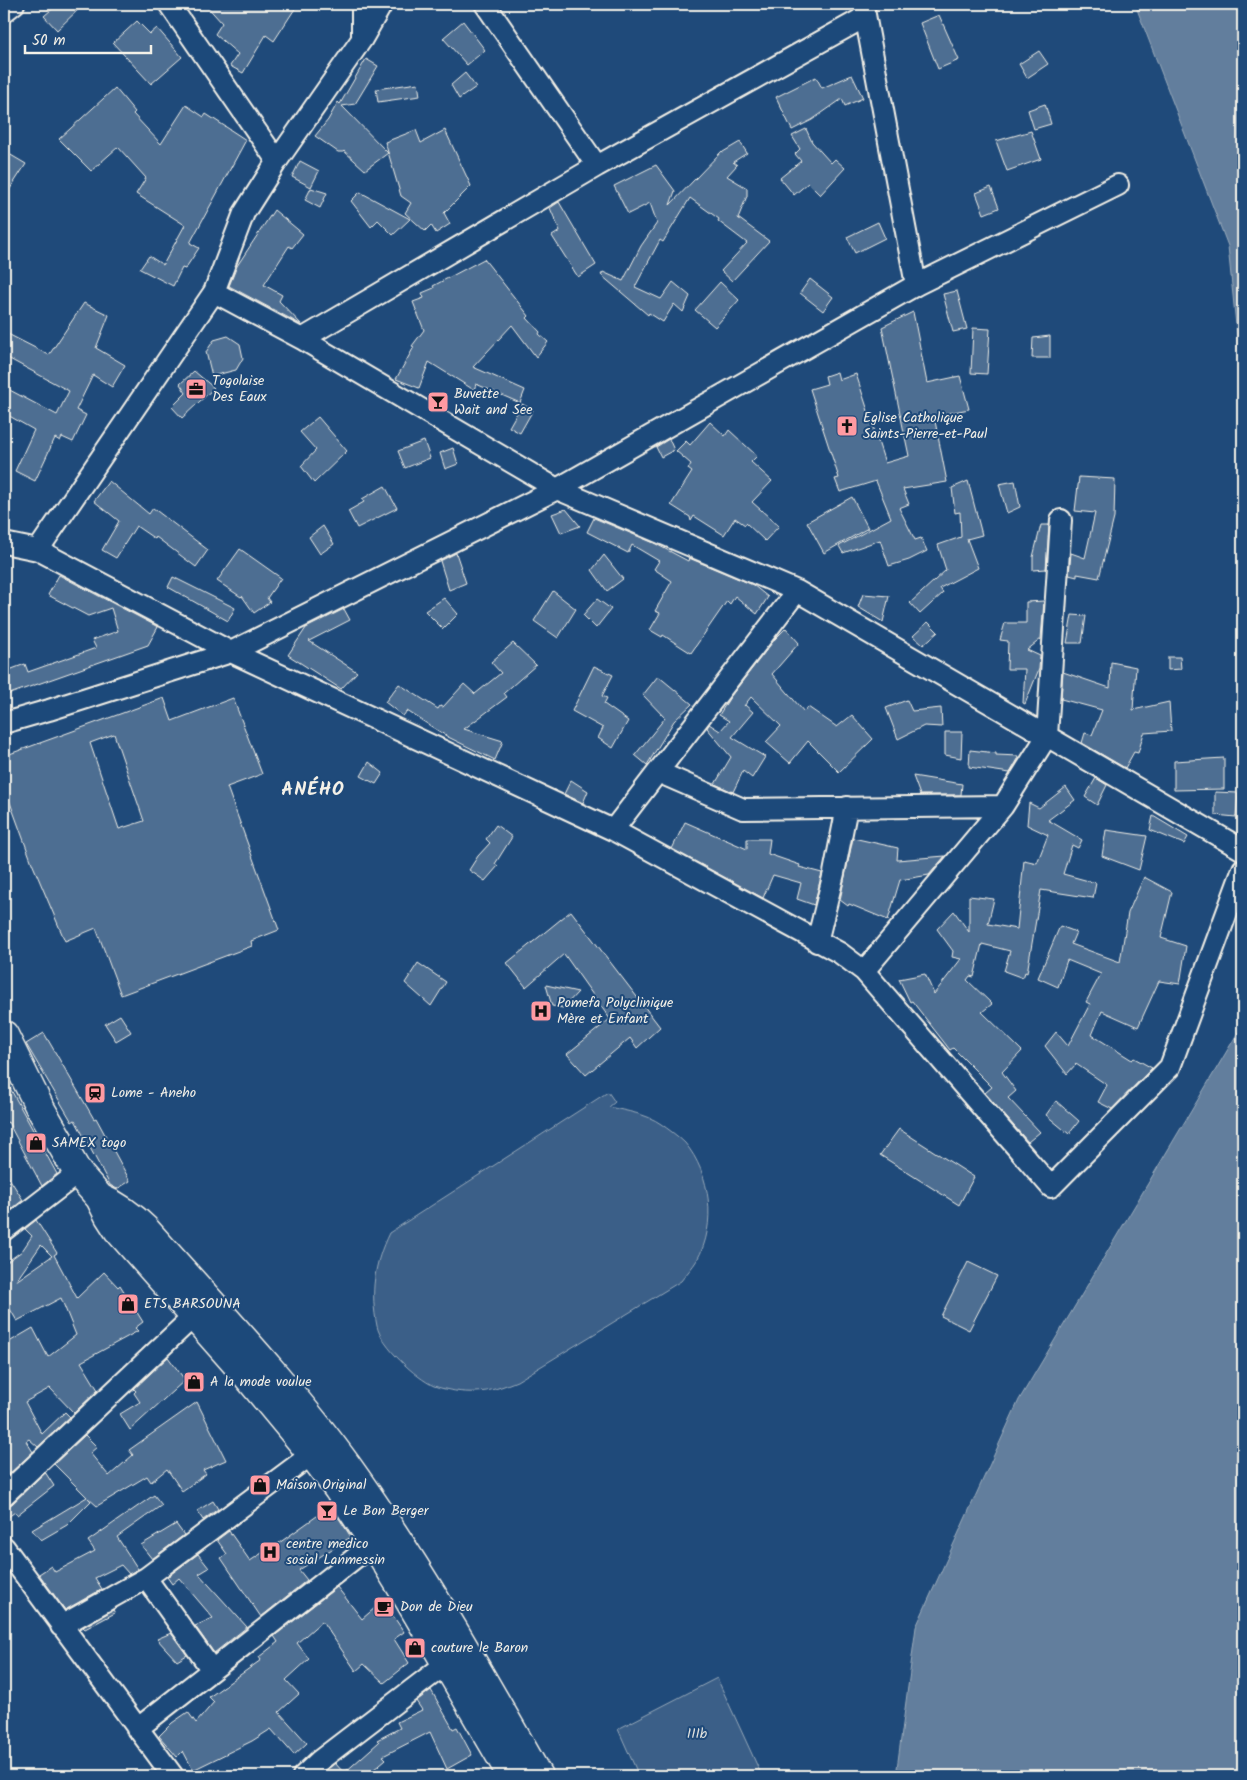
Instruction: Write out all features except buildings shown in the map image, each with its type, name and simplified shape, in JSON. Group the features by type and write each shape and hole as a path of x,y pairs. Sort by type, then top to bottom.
{"highway":[{"path":"4,1035 39,1106 78,1173 100,1198 118,1230 248,1377 312,1454 357,1516 447,1663 512,1776"},
{"path":"100,1198 121,1208 134,1217 267,1367 348,1466 416,1568 538,1776"}],"street":[{"path":"4,12 14,4"},
{"path":"169,4 277,161"},
{"path":"362,4 362,39"},
{"path":"38,550 214,292 244,213 277,161 362,39 382,4"},
{"path":"485,4 597,166"},
{"path":"302,339 864,10 916,285"},
{"path":"4,723 231,652 558,489 916,285 1118,185"},
{"path":"214,292 302,339 558,489 797,590 1243,850"},
{"path":"864,971 1003,806 1046,736 1061,520"},
{"path":"4,543 38,550 231,652 613,830 840,953 864,971 1051,1187 1170,1067 1243,869"},
{"path":"613,830 797,590"},
{"path":"658,772 743,809 1003,806"},
{"path":"817,942 834,873 847,807"},
{"path":"4,1230 78,1173"},
{"path":"4,1495 194,1316"},
{"path":"62,1626 146,1578 312,1454"},
{"path":"137,1729 374,1543"},
{"path":"4,1548 173,1776"},
{"path":"146,1578 212,1670"},
{"path":"302,1776 447,1663"}],"green space":[{"path":"608,1092 615,1102 609,1107 636,1113 655,1121 682,1140 694,1155 701,1169 705,1184 709,1216 703,1246 695,1263 681,1281 517,1381 481,1392 460,1392 434,1386 427,1382 409,1369 392,1352 385,1343 377,1326 374,1301 375,1278 380,1256 389,1233"},
{"name":"IIIb","path":"717,1678 762,1776 639,1776 618,1729"}],"shaded area":[{"path":"1135,4 1243,4 1243,395 1228,246"},
{"path":"1243,1024 1243,1776 896,1776 916,1627 1019,1400"}],"place":[{"name":"Togolaise Des Eaux","path":"196,389"},
{"name":"Buvette Wait and See","path":"438,402"},
{"name":"Eglise Catholique Saints-Pierre-et-Paul","path":"847,426"},
{"name":"Pomefa Polyclinique Mère et Enfant","path":"541,1011"},
{"name":"Lome - Aneho","path":"95,1093"},
{"name":"SAMEX togo","path":"36,1143"},
{"name":"ETS BARSOUNA","path":"128,1304"},
{"name":"A la mode voulue","path":"194,1382"},
{"name":"Maison Original","path":"260,1485"},
{"name":"Le Bon Berger","path":"327,1511"},
{"name":"centre medico sosial Lanmessin","path":"270,1552"},
{"name":"Don de Dieu","path":"384,1607"},
{"name":"couture le Baron","path":"415,1648"}],"district":[{"name":"ANÉHO","path":"313,790"}]}
